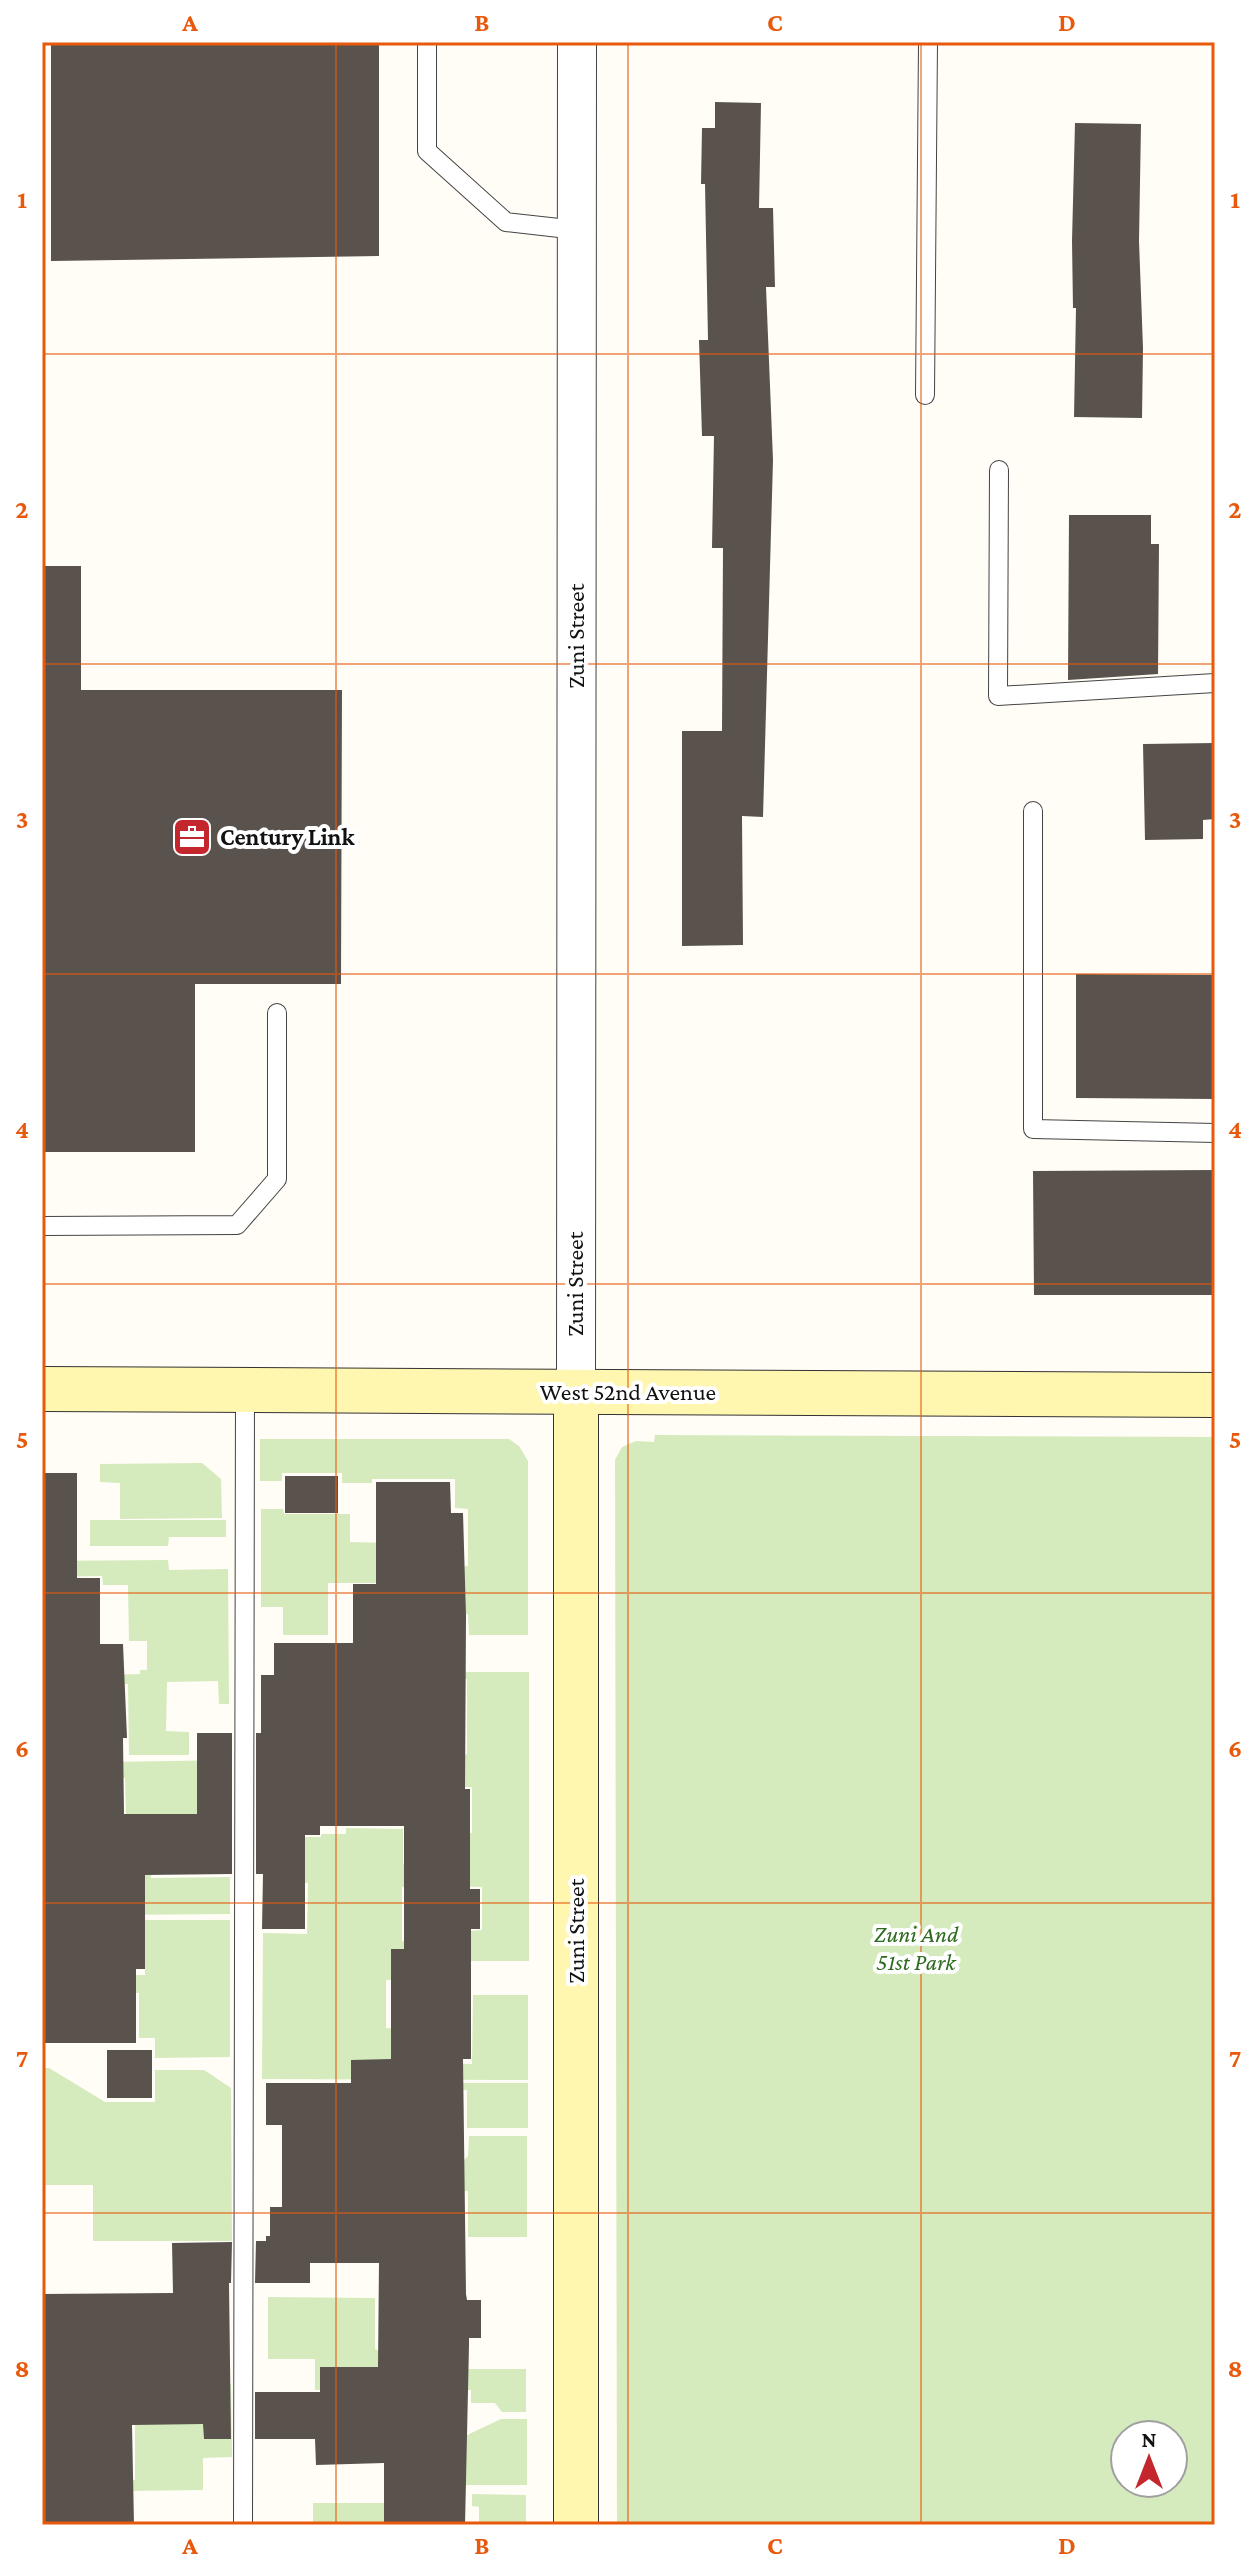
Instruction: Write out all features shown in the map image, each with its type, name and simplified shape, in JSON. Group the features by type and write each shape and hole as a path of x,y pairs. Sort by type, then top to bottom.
{"street":[{"name":"Zuni Street","path":"576,2525 577,42"},
{"name":"West 52nd Avenue","path":"42,1389 1215,1395"}],"lane":[{"path":"427,42 427,151 506,222 577,230"},
{"path":"925,395 928,42"},
{"path":"999,470 998,696 1215,683"},
{"path":"1033,811 1033,1129 1215,1133"},
{"path":"42,1226 237,1225 277,1179 277,1013"},
{"path":"243,2525 245,1390"}],"green space":[{"name":"Zuni And 51st Park","path":"655,1435 1215,1437 1215,2525 617,2525 615,1460 622,1447 636,1441 654,1442"},
{"path":"260,1439 509,1439 519,1446 528,1461 528,1635 469,1635 468,1614 453,1614 453,1567 468,1566 468,1509 455,1508 455,1479 372,1479 372,1483 342,1483 342,1473 282,1473 282,1481 260,1481"},
{"path":"202,1463 221,1479 222,1518 120,1519 120,1483 100,1482 100,1464"},
{"path":"261,1509 283,1509 284,1514 350,1514 350,1542 388,1543 449,1583 328,1583 328,1635 283,1635 283,1607 261,1607"},
{"path":"90,1520 226,1520 226,1537 169,1537 168,1546 90,1546"},
{"path":"168,1560 169,1570 228,1569 229,1704 219,1704 218,1681 167,1682 166,1731 189,1732 189,1755 129,1755 128,1684 107,1684 107,1675 140,1674 140,1670 147,1670 147,1641 129,1641 128,1585 103,1585 102,1576 42,1577 42,1561"},
{"path":"402,1672 529,1672 529,1961 470,1961 470,1931 482,1930 482,1887 443,1886 444,1833 472,1833 472,1787 397,1787 467,1754 467,1679 402,1678"},
{"path":"42,1756 111,1762 231,1760 231,1822 152,1823 152,1814 126,1814 125,1778 112,1778"},
{"path":"346,1828 403,1829 403,1864 441,1864 441,1886 402,1887 402,1941 410,1942 409,1980 386,1980 386,2028 400,2029 400,2063 472,2064 473,1995 528,1995 528,2080 262,2079 263,1933 307,1934 308,1883 264,1883 272,1837 346,1834"},
{"path":"42,1840 150,1857 151,1878 230,1877 230,1914 107,1915"},
{"path":"109,1920 230,1920 230,2057 155,2058 155,2038 139,2038 139,1993 114,1992 42,1976 145,1975 145,1936 109,1937"},
{"path":"42,2068 49,2068 105,2102 155,2102 155,2070 204,2070 231,2088 232,2241 93,2241 93,2185 42,2185"},
{"path":"300,2083 528,2083 528,2128 467,2128 467,2090 377,2090 300,2127"},
{"path":"469,2136 527,2136 527,2237 468,2237 468,2191 373,2191 456,2169 468,2156"},
{"path":"268,2297 375,2298 375,2349 431,2369 526,2369 526,2412 502,2412 495,2403 471,2403 471,2390 315,2390 315,2359 268,2359"},
{"path":"231,2384 232,2457 203,2458 203,2490 51,2492 106,2480 135,2480 135,2417 42,2386"},
{"path":"501,2419 527,2419 527,2485 465,2485 465,2436"},
{"path":"472,2494 526,2495 526,2525 479,2525 479,2507 472,2506"},
{"path":"313,2503 384,2503 384,2525 313,2525"}],"building":[{"path":"51,42 379,42 379,256 51,261"},
{"path":"715,102 761,103 759,208 773,208 775,287 766,287 773,460 763,817 742,816 743,945 682,946 682,731 722,731 723,548 712,548 714,436 702,436 699,340 708,340 705,184 701,184 702,128 715,128"},
{"path":"1075,123 1141,124 1142,418 1074,417 1076,308 1073,308 1072,241"},
{"path":"1069,515 1151,515 1151,544 1159,544 1158,674 1068,680"},
{"name":"Century Link","path":"42,566 81,566 81,690 342,690 341,984 195,984 195,1152 42,1152"},
{"path":"1215,743 1215,819 1203,820 1203,839 1145,840 1143,744"},
{"path":"1076,974 1215,975 1215,1099 1076,1098"},
{"path":"1215,1170 1215,1295 1034,1295 1033,1171"},
{"path":"42,1473 77,1473 77,1578 100,1578 100,1644 123,1644 127,1738 123,1738 124,1814 197,1814 197,1733 232,1733 232,1874 145,1875 145,1969 136,1969 136,2043 42,2043"},
{"path":"285,1476 338,1476 338,1513 285,1513"},
{"path":"376,1482 450,1482 451,1513 463,1513 465,1789 470,1789 470,1889 480,1889 480,1929 471,1929 471,2059 463,2059 466,2294 467,2300 481,2300 481,2338 469,2338 465,2525 384,2525 384,2463 316,2465 315,2439 255,2439 255,2392 320,2392 320,2367 378,2367 379,2263 310,2263 310,2283 255,2283 256,2241 266,2241 266,2236 270,2236 270,2207 282,2207 282,2125 266,2125 266,2083 351,2083 351,2060 391,2059 391,1949 404,1949 404,1826 320,1826 320,1835 305,1835 305,1929 262,1929 263,1874 256,1874 256,1733 261,1733 261,1675 274,1675 274,1643 353,1643 353,1584 376,1584"},
{"path":"107,2050 152,2050 152,2098 107,2098"},
{"path":"232,2242 229,2283 231,2439 204,2439 203,2424 132,2425 134,2525 42,2525 42,2294 173,2293 172,2243"}],"place":[{"name":"Century Link","path":"192,837"}]}
